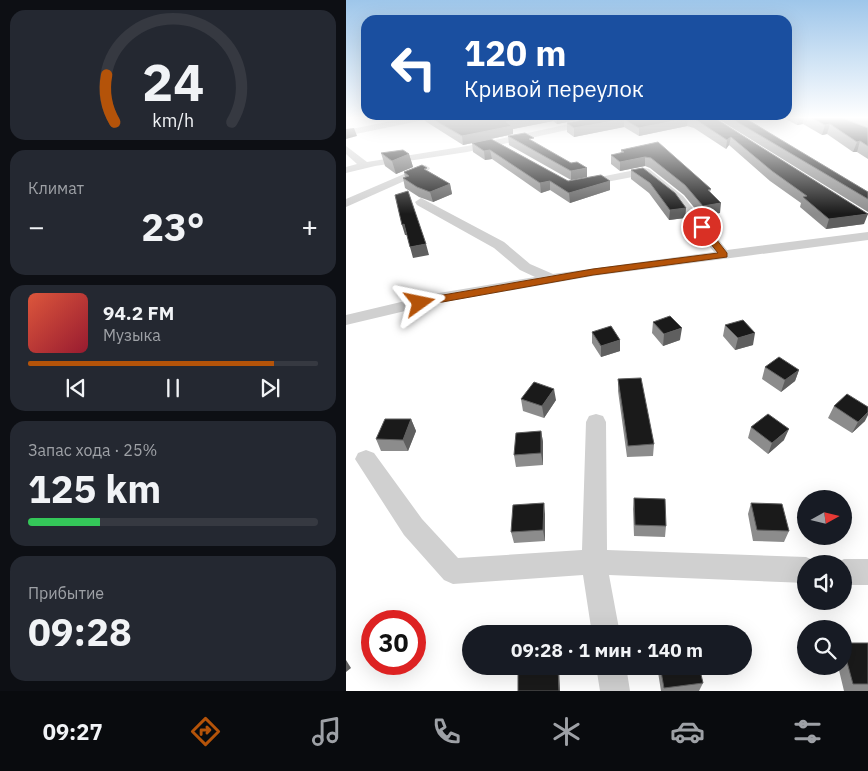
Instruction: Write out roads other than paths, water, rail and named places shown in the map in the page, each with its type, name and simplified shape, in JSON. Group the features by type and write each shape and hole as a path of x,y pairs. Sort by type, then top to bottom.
{"street":[{"path":"346,170 464,149"},
{"path":"346,203 465,149"},
{"path":"507,149 512,152"},
{"path":"346,150 366,165"},
{"path":"569,186 645,171 679,199 724,255"},
{"path":"420,202 499,244 525,267 554,280"},
{"path":"346,320 439,298 593,272 868,236"},
{"path":"596,422 594,562 604,625"},
{"path":"366,459 413,527 453,571 594,562 797,570"},
{"path":"852,572 868,572"},
{"path":"612,675 615,691"}]}
